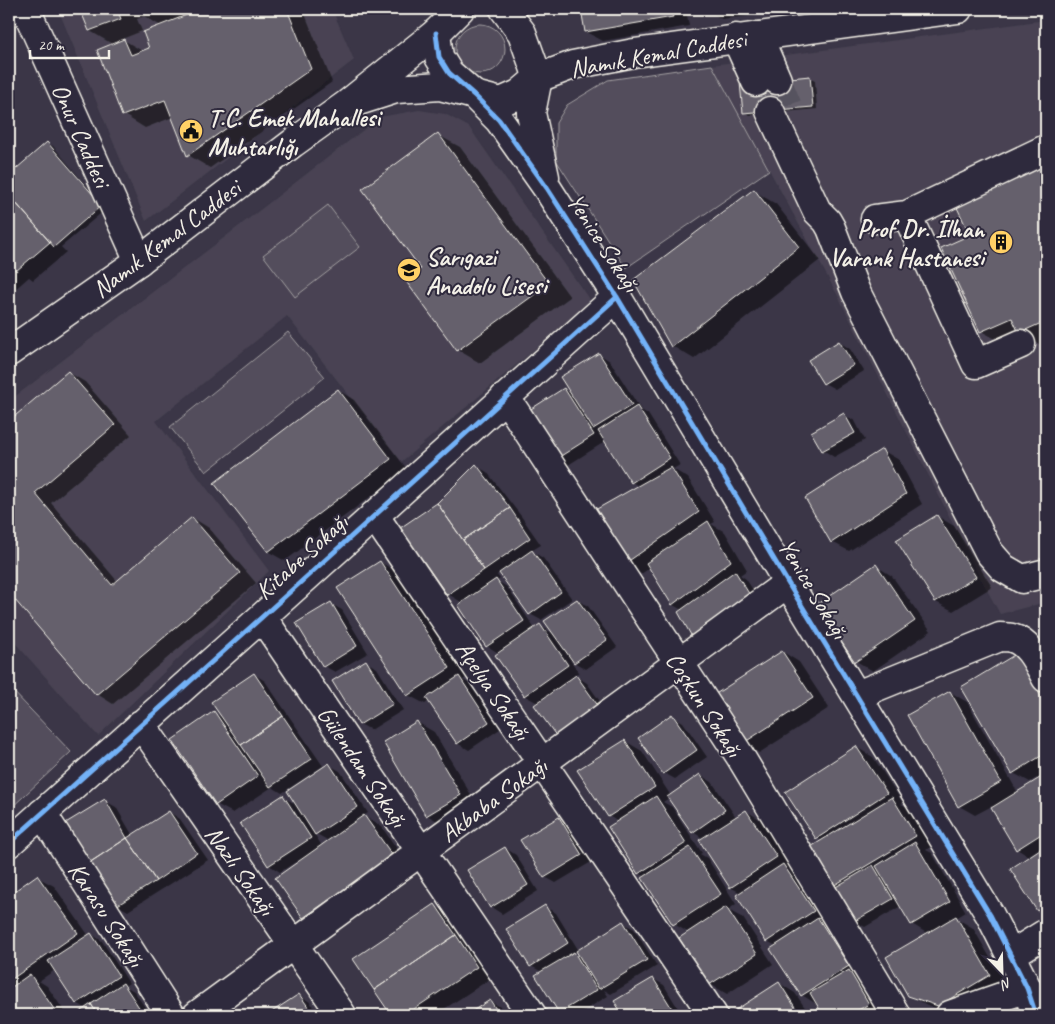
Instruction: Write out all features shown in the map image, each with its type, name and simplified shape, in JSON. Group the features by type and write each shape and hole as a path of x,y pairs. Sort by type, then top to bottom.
{"street":[{"name":"Onur Caddesi","path":"26,9 139,260"},
{"name":"Namık Kemal Caddesi","path":"9,352 139,260 346,105 436,33 460,9"},
{"path":"504,9 522,33 538,78 531,113 547,188"},
{"name":"Namık Kemal Caddesi","path":"346,105 396,89 440,86 501,102 519,94 538,78 573,65 634,53 958,9"},
{"name":"Yenice Sokağı","path":"436,33 439,57 449,73 499,120 547,188 618,297 788,583 990,915 1028,988 1036,1015"},
{"path":"747,37 767,81"},
{"path":"779,110 828,201 828,220 856,292 988,552 1002,568 1022,579 1046,573"},
{"path":"875,219 907,215 1046,149"},
{"path":"907,215 976,364 1021,344"},
{"name":"Kitabe Sokağı","path":"9,843 618,297"},
{"name":"Coşkun Sokağı","path":"504,398 519,418 740,756 896,1015"},
{"name":"Açelya Sokağı","path":"374,515 713,1015"},
{"name":"Akbaba Sokağı","path":"197,1015 788,583"},
{"name":"Gülendam Sokağı","path":"262,617 532,1015"},
{"path":"857,694 1000,637 1012,638 1023,643 1032,653 1046,678"},
{"name":"Nazlı Sokağı","path":"141,724 342,1015"},
{"name":"Karasu Sokağı","path":"42,813 172,1015"},
{"path":"1011,955 1046,933"},
{"path":"950,1015 1028,988"}],"shaded area":[{"path":"58,9 332,9 354,60 146,221"},
{"path":"1046,20 1046,602 1000,614 838,296 712,65"},
{"path":"480,24 498,31 505,49 498,67 480,74 462,67 455,49 462,31"},
{"path":"712,65 769,170 626,268 556,160 556,123 567,105 608,80"},
{"path":"419,110 445,114 469,127 591,302 401,462 287,316 156,421 269,571 98,736 9,636 9,401 380,117"},
{"path":"328,205 360,247 295,297 263,255"},
{"path":"288,332 325,377 206,472 170,427"},
{"path":"9,687 71,752 9,810"}],"building":[{"path":"80,9 117,9 121,19 89,31"},
{"path":"202,9 287,9 311,69 187,156 165,100 122,116 97,50 124,39 131,55 149,48 143,32"},
{"path":"581,9 671,9 673,17 585,32"},
{"path":"810,76 813,107 743,113 740,83"},
{"path":"438,133 549,284 457,351 405,280 421,269 362,189"},
{"path":"47,142 102,205 54,247 9,195 9,175"},
{"name":"Prof Dr. İlhan Varank Hastanesi","path":"1046,156 1046,321 1019,333 1012,318 980,332 941,248 970,235 953,199"},
{"path":"754,189 799,247 671,347 633,280"},
{"path":"15,202 50,242 16,271 13,267 9,271 9,208"},
{"path":"839,341 854,365 823,384 808,360"},
{"path":"599,353 632,405 593,429 560,377"},
{"path":"68,371 115,425 35,493 112,585 192,517 240,573 96,695 9,593 9,421"},
{"path":"564,388 594,435 553,461 523,414"},
{"path":"338,389 391,459 268,552 214,483"},
{"path":"637,406 670,458 631,483 598,431"},
{"path":"844,413 855,433 822,451 811,432"},
{"path":"882,449 906,494 831,543 805,498"},
{"path":"476,464 510,508 463,540 437,503"},
{"path":"671,467 699,512 623,565 588,514"},
{"path":"437,503 484,570 447,595 400,528"},
{"path":"510,508 530,538 484,570 463,540"},
{"path":"937,515 976,577 935,602 896,540"},
{"path":"708,521 731,561 672,605 646,563"},
{"path":"532,550 561,592 529,615 499,573"},
{"path":"380,561 450,668 407,696 337,588"},
{"path":"876,564 915,621 855,662 816,605"},
{"path":"735,571 753,600 696,644 678,612"},
{"path":"496,579 524,621 486,647 458,605"},
{"path":"577,599 607,640 574,663 544,621"},
{"path":"331,602 357,646 323,667 296,623"},
{"path":"540,624 568,665 524,696 495,655"},
{"path":"782,651 813,698 742,744 711,697"},
{"path":"1016,654 1046,705 1046,753 1012,774 961,687"},
{"path":"366,660 393,704 359,725 332,681"},
{"path":"254,673 283,716 241,745 211,702"},
{"path":"576,675 599,707 557,737 534,705"},
{"path":"459,676 489,722 457,744 426,698"},
{"path":"950,691 1001,782 958,807 907,715"},
{"path":"214,711 258,776 216,805 172,740"},
{"path":"672,714 697,750 663,774 638,738"},
{"path":"283,716 312,759 270,787 241,745"},
{"path":"417,721 461,795 426,816 383,742"},
{"path":"625,740 655,787 608,817 577,770"},
{"path":"856,746 887,793 816,839 785,792"},
{"path":"329,763 358,807 315,835 287,791"},
{"path":"700,774 725,810 692,833 667,797"},
{"path":"1043,776 1046,782 1046,831 1016,850 991,808"},
{"path":"283,795 311,838 268,866 240,823"},
{"path":"656,796 686,843 638,874 608,827"},
{"path":"892,797 916,836 833,886 809,848"},
{"path":"105,799 127,838 89,863 64,824"},
{"path":"746,810 777,857 730,888 699,840"},
{"path":"169,811 197,853 156,881 127,838"},
{"path":"364,815 393,856 303,918 275,878"},
{"path":"559,817 582,855 544,878 520,840"},
{"path":"127,838 156,881 116,906 89,863"},
{"path":"915,842 950,902 911,925 876,866"},
{"path":"1046,845 1046,905 1037,911 1010,869"},
{"path":"505,847 528,885 490,908 467,870"},
{"path":"690,847 721,894 673,925 642,878"},
{"path":"783,864 814,911 766,942 736,895"},
{"path":"873,865 893,899 853,922 834,888"},
{"path":"37,875 78,933 9,981 9,895"},
{"path":"435,904 456,935 374,990 353,959"},
{"path":"545,905 568,943 530,967 506,929"},
{"path":"726,907 757,954 709,985 679,938"},
{"path":"956,916 990,975 938,1006 908,996 886,957"},
{"path":"818,918 849,966 801,996 770,949"},
{"path":"623,921 647,960 599,989 576,951"},
{"path":"91,933 119,976 76,1004 48,961"},
{"path":"456,935 477,967 405,1015 391,1015 374,990"},
{"path":"574,952 597,990 559,1013 535,975"},
{"path":"849,970 869,1004 850,1015 823,1015 810,993"},
{"path":"30,974 58,1015 9,1015 9,989"},
{"path":"653,978 676,1015 623,1015 614,1001"},
{"path":"779,982 800,1015 733,1015 731,1013"},
{"path":"123,983 144,1015 98,1015 91,1004"},
{"path":"299,994 314,1015 267,1015"},
{"path":"490,1000 500,1015 466,1015"},
{"path":"91,1004 98,1015 75,1015"}],"tunnel":[{"path":"777,80 789,109"}],"cycle path":[{"path":"436,33 439,57 449,73 499,120 547,188 617,297 990,915 1027,988 1036,1015"},
{"path":"9,843 617,297"}],"place":[{"name":"T.C. Emek Mahallesi Muhtarlığı","path":"191,131"},
{"name":"Prof Dr. İlhan Varank Hastanesi","path":"1001,242"},
{"name":"Sarıgazi Anadolu Lisesi","path":"409,270"}]}
